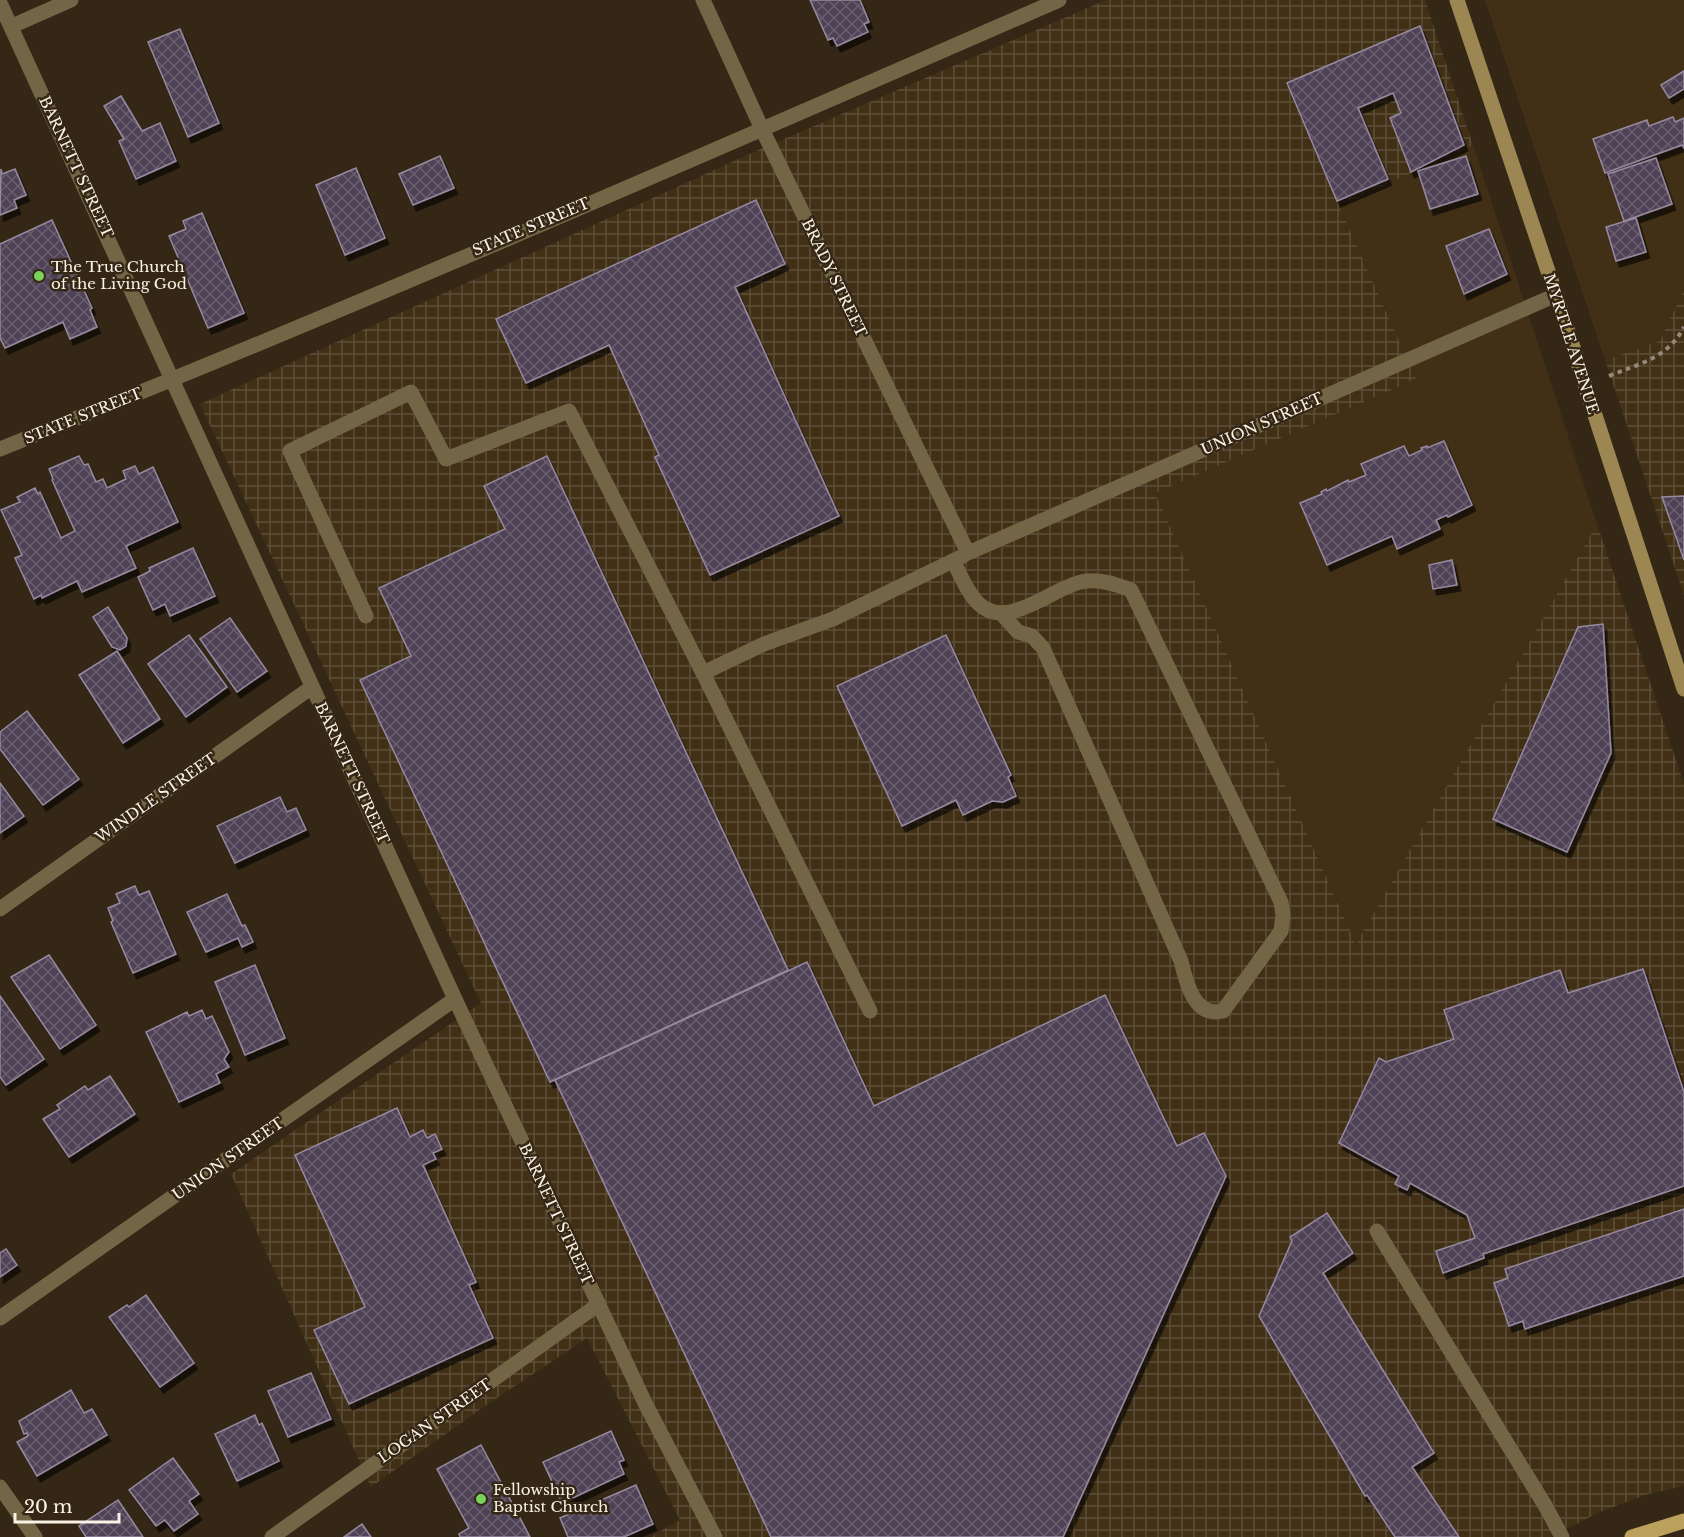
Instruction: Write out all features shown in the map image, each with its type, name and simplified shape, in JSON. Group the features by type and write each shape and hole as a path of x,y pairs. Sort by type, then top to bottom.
{"main road":[{"name":"MYRTLE AVENUE","path":"1457,0 1684,689"},
{"path":"1632,1537 1684,1521"}],"street":[{"path":"12,26 71,0"},
{"name":"BRADY STREET","path":"703,0 762,129 968,554"},
{"name":"STATE STREET","path":"0,448 173,380 1059,0"},
{"name":"BARNETT STREET","path":"0,3 455,999 646,1405 715,1537"},
{"name":"UNION STREET","path":"703,673 764,644 830,620 968,554 1556,295"},
{"path":"366,616 290,451 411,392 446,459 569,411 703,673 870,1011"},
{"path":"953,561 971,594 988,611 1014,612 1079,582 1104,582 1131,590 1281,902 1284,915 1281,931 1222,1011 1214,1013 1207,1011 1192,996 1182,961 1043,648 1032,636 1018,632 1001,613"},
{"name":"WINDLE STREET","path":"0,909 312,687"},
{"name":"UNION STREET","path":"0,1318 455,999"},
{"path":"1377,1231 1546,1507 1562,1537"},
{"name":"LOGAN STREET","path":"272,1537 599,1304"},
{"path":"0,1487 35,1537"}],"path":[{"path":"1584,387 1652,360 1672,346 1683,328"}],"shaded area":[{"path":"1106,0 1425,0 1473,145 1339,206 1416,379 1155,493 1356,944 1597,524 1684,784 1684,1486 1645,1495 1600,1512 1551,1537 650,1537 680,1520 587,1338 485,1406 371,1487 231,1174 481,1003 200,404 756,151"},
{"path":"1485,0 1684,0 1684,289 1660,341 1605,360"},
{"path":"1473,145 1597,524 1356,944 1155,493 1416,379 1339,206"},
{"path":"1684,289 1684,595 1605,360 1660,341"}],"building":[{"path":"810,0 860,0 869,22 864,24 868,32 837,46 833,38 828,40"},
{"path":"1420,26 1464,145 1411,172 1390,118 1401,113 1393,93 1358,108 1388,179 1337,201 1287,83"},
{"path":"180,29 219,123 188,137 148,42"},
{"path":"1684,71 1684,89 1669,98 1661,85"},
{"path":"121,96 142,131 160,123 176,161 136,179 119,141 124,139 104,106"},
{"path":"1673,117 1675,122 1684,118 1684,148 1682,145 1605,173 1593,139 1647,120 1649,126"},
{"path":"440,156 454,188 413,205 399,174"},
{"path":"1466,156 1478,194 1430,209 1418,171"},
{"path":"1656,158 1672,204 1624,221 1608,174"},
{"path":"356,168 385,238 345,255 316,185"},
{"path":"1,169 2,174 15,169 26,195 14,200 17,208 0,215"},
{"path":"756,200 785,264 735,287 839,516 710,575 655,457 659,455 609,345 526,383 496,319"},
{"path":"202,213 244,313 208,328 169,236 186,229 183,221"},
{"path":"1636,218 1646,252 1616,261 1606,227"},
{"name":"The True Church of the Living God","path":"52,220 92,308 90,310 97,327 70,339 63,322 5,348 0,338 0,244"},
{"path":"1489,229 1507,274 1464,294 1446,246"},
{"path":"1444,441 1472,505 1448,517 1447,515 1436,520 1440,529 1397,549 1392,536 1327,565 1300,503 1322,494 1321,492 1326,489 1327,491 1348,480 1349,482 1366,475 1361,464 1404,446 1409,456 1422,450 1421,448"},
{"path":"79,456 84,465 88,464 96,482 103,479 107,488 126,479 123,471 135,466 139,474 153,467 178,522 126,546 136,568 82,592 77,581 42,598 41,595 34,599 15,558 22,555 1,510 20,502 17,497 35,488 38,494 40,492 61,538 75,531 49,469"},
{"path":"547,456 788,970 550,1082 360,680 411,656 379,588 505,529 484,486"},
{"path":"1684,496 1684,560 1662,497"},
{"path":"193,548 215,596 170,616 165,604 153,610 138,577 150,571 149,568"},
{"path":"1452,560 1457,585 1433,589 1429,565"},
{"path":"108,607 127,638 126,646 120,650 112,647 93,617"},
{"path":"230,618 267,671 237,692 200,639"},
{"path":"1603,624 1611,753 1567,852 1493,819 1578,627"},
{"path":"189,635 227,687 186,717 148,664"},
{"path":"946,635 1011,775 1008,777 1016,796 1003,802 992,801 963,815 956,800 902,826 837,686"},
{"path":"117,651 160,719 123,743 79,675"},
{"path":"27,711 79,779 43,805 0,749 0,732"},
{"path":"0,783 24,816 0,833"},
{"path":"280,797 287,812 296,808 306,830 235,863 217,826"},
{"path":"135,886 139,895 149,891 176,954 133,973 111,922 113,921 108,908 120,903 116,894"},
{"path":"227,894 242,926 245,925 253,942 242,947 238,938 206,952 187,912"},
{"path":"49,955 96,1025 60,1049 11,977"},
{"path":"807,962 874,1106 1105,995 1177,1146 1204,1133 1226,1176 1063,1537 771,1537 555,1080"},
{"path":"255,965 285,1038 245,1055 215,982"},
{"path":"1643,969 1684,1092 1684,1186 1483,1254 1484,1258 1443,1273 1436,1251 1475,1238 1467,1215 1410,1183 1407,1190 1395,1184 1399,1176 1339,1143 1379,1058 1386,1062 1454,1039 1444,1010 1560,970 1568,993"},
{"path":"0,996 44,1059 6,1085 0,1077"},
{"path":"202,1010 206,1019 212,1016 229,1052 224,1059 229,1067 216,1074 220,1083 179,1102 146,1032 187,1012 189,1016"},
{"path":"110,1076 135,1114 69,1157 43,1119 60,1109 57,1105 85,1086 88,1090"},
{"path":"397,1108 410,1137 423,1130 427,1138 435,1134 442,1149 433,1153 436,1159 423,1165 476,1282 469,1285 493,1338 349,1404 314,1330 365,1307 295,1155"},
{"path":"1684,1209 1684,1276 1525,1329 1523,1321 1509,1326 1494,1283 1508,1278 1505,1269"},
{"path":"1327,1213 1353,1253 1323,1273 1434,1453 1412,1467 1459,1537 1395,1537 1367,1495 1365,1496 1259,1316 1292,1241 1290,1237"},
{"path":"6,1249 17,1265 0,1277 0,1253"},
{"path":"146,1295 194,1363 160,1387 109,1317"},
{"path":"311,1373 331,1419 288,1437 268,1391"},
{"path":"71,1390 84,1413 92,1409 107,1435 37,1476 17,1442 28,1436 27,1433 24,1434 19,1421"},
{"path":"255,1415 259,1425 262,1423 279,1461 237,1481 215,1434"},
{"path":"611,1431 624,1460 619,1462 624,1474 562,1503 543,1462"},
{"name":"Fellowship Baptist Church","path":"481,1445 530,1537 460,1537 459,1534 469,1528 437,1469"},
{"path":"173,1458 199,1494 189,1501 198,1514 174,1531 165,1520 156,1526 129,1490"},
{"path":"636,1485 653,1524 624,1537 568,1537 560,1518"},
{"path":"118,1500 143,1537 86,1537 79,1526"},
{"path":"362,1524 371,1537 344,1537"}],"place":[{"name":"The True Church of the Living God","path":"39,276"},
{"name":"Fellowship Baptist Church","path":"481,1499"}]}
